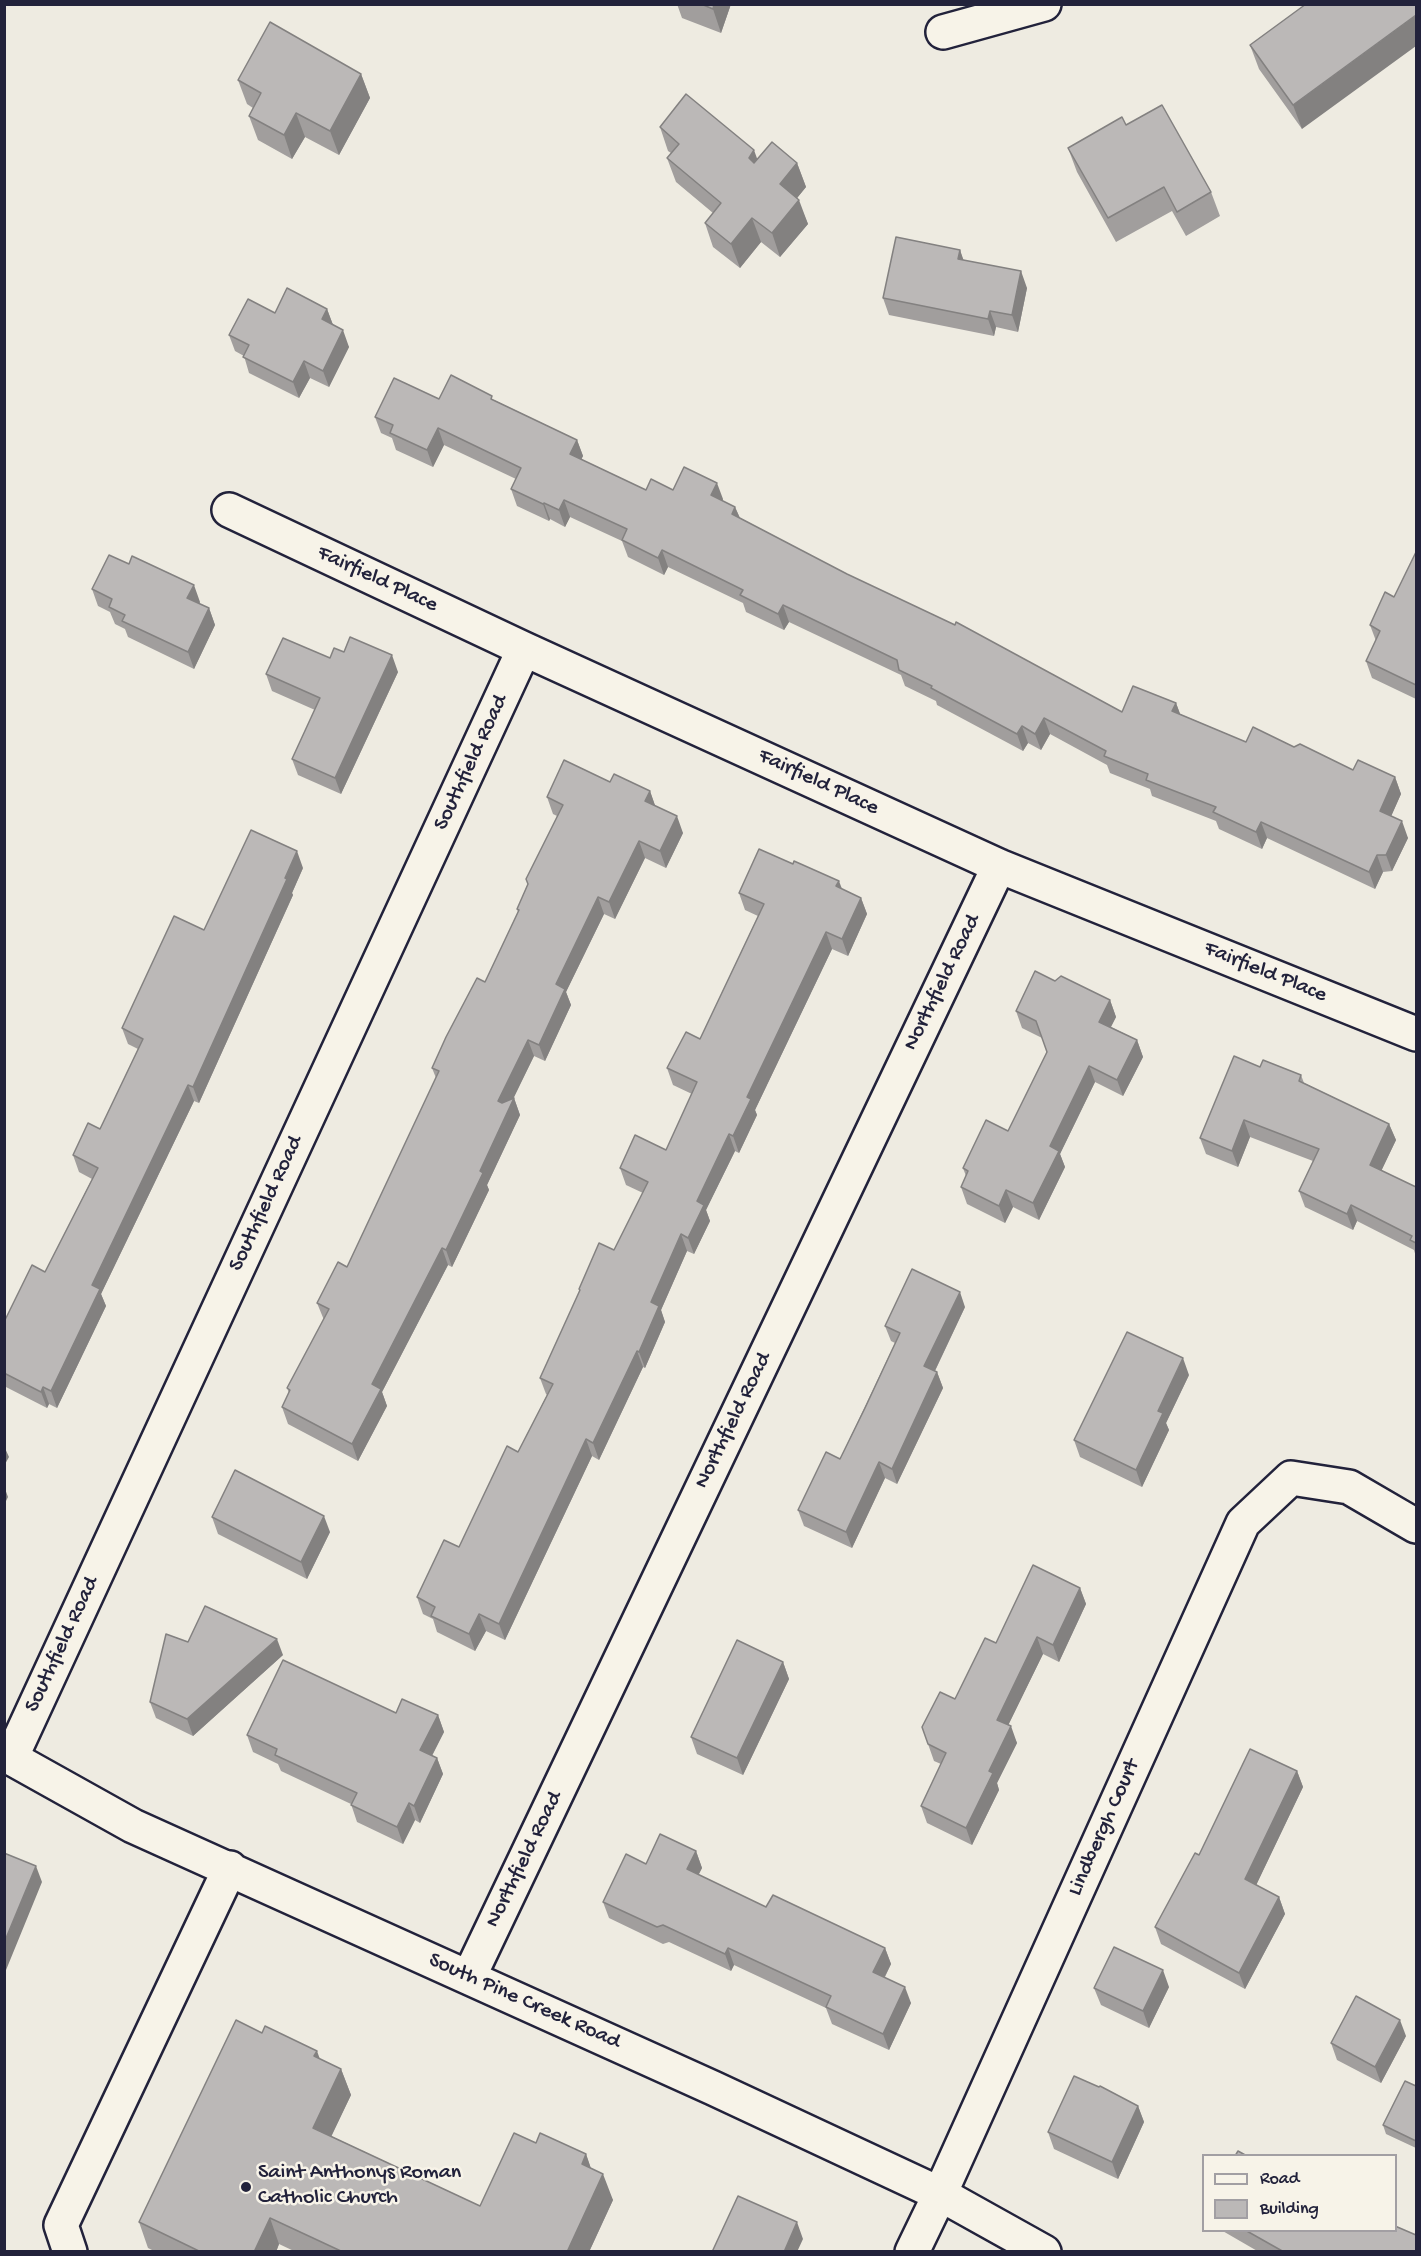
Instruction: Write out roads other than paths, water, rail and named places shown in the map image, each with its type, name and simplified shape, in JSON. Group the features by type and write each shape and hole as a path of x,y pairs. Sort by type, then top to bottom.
{"street":[{"path":"944,32 1044,4"},
{"name":"Fairfield Place","path":"229,510 524,649 999,866 1416,1034"},
{"name":"Southfield Road","path":"8,1756 524,649"},
{"name":"Northfield Road","path":"469,1977 999,866"},
{"name":"Lindbergh Court","path":"912,2252 1243,1523 1291,1478 1349,1487 1416,1526"},
{"name":"South Pine Creek Road","path":"8,1756 134,1826 713,2088 940,2194 1044,2252"},
{"path":"70,2252 61,2225 230,1868"}],"place":[{"name":"Saint Anthonys Roman Catholic Church","path":"246,2187"}]}
